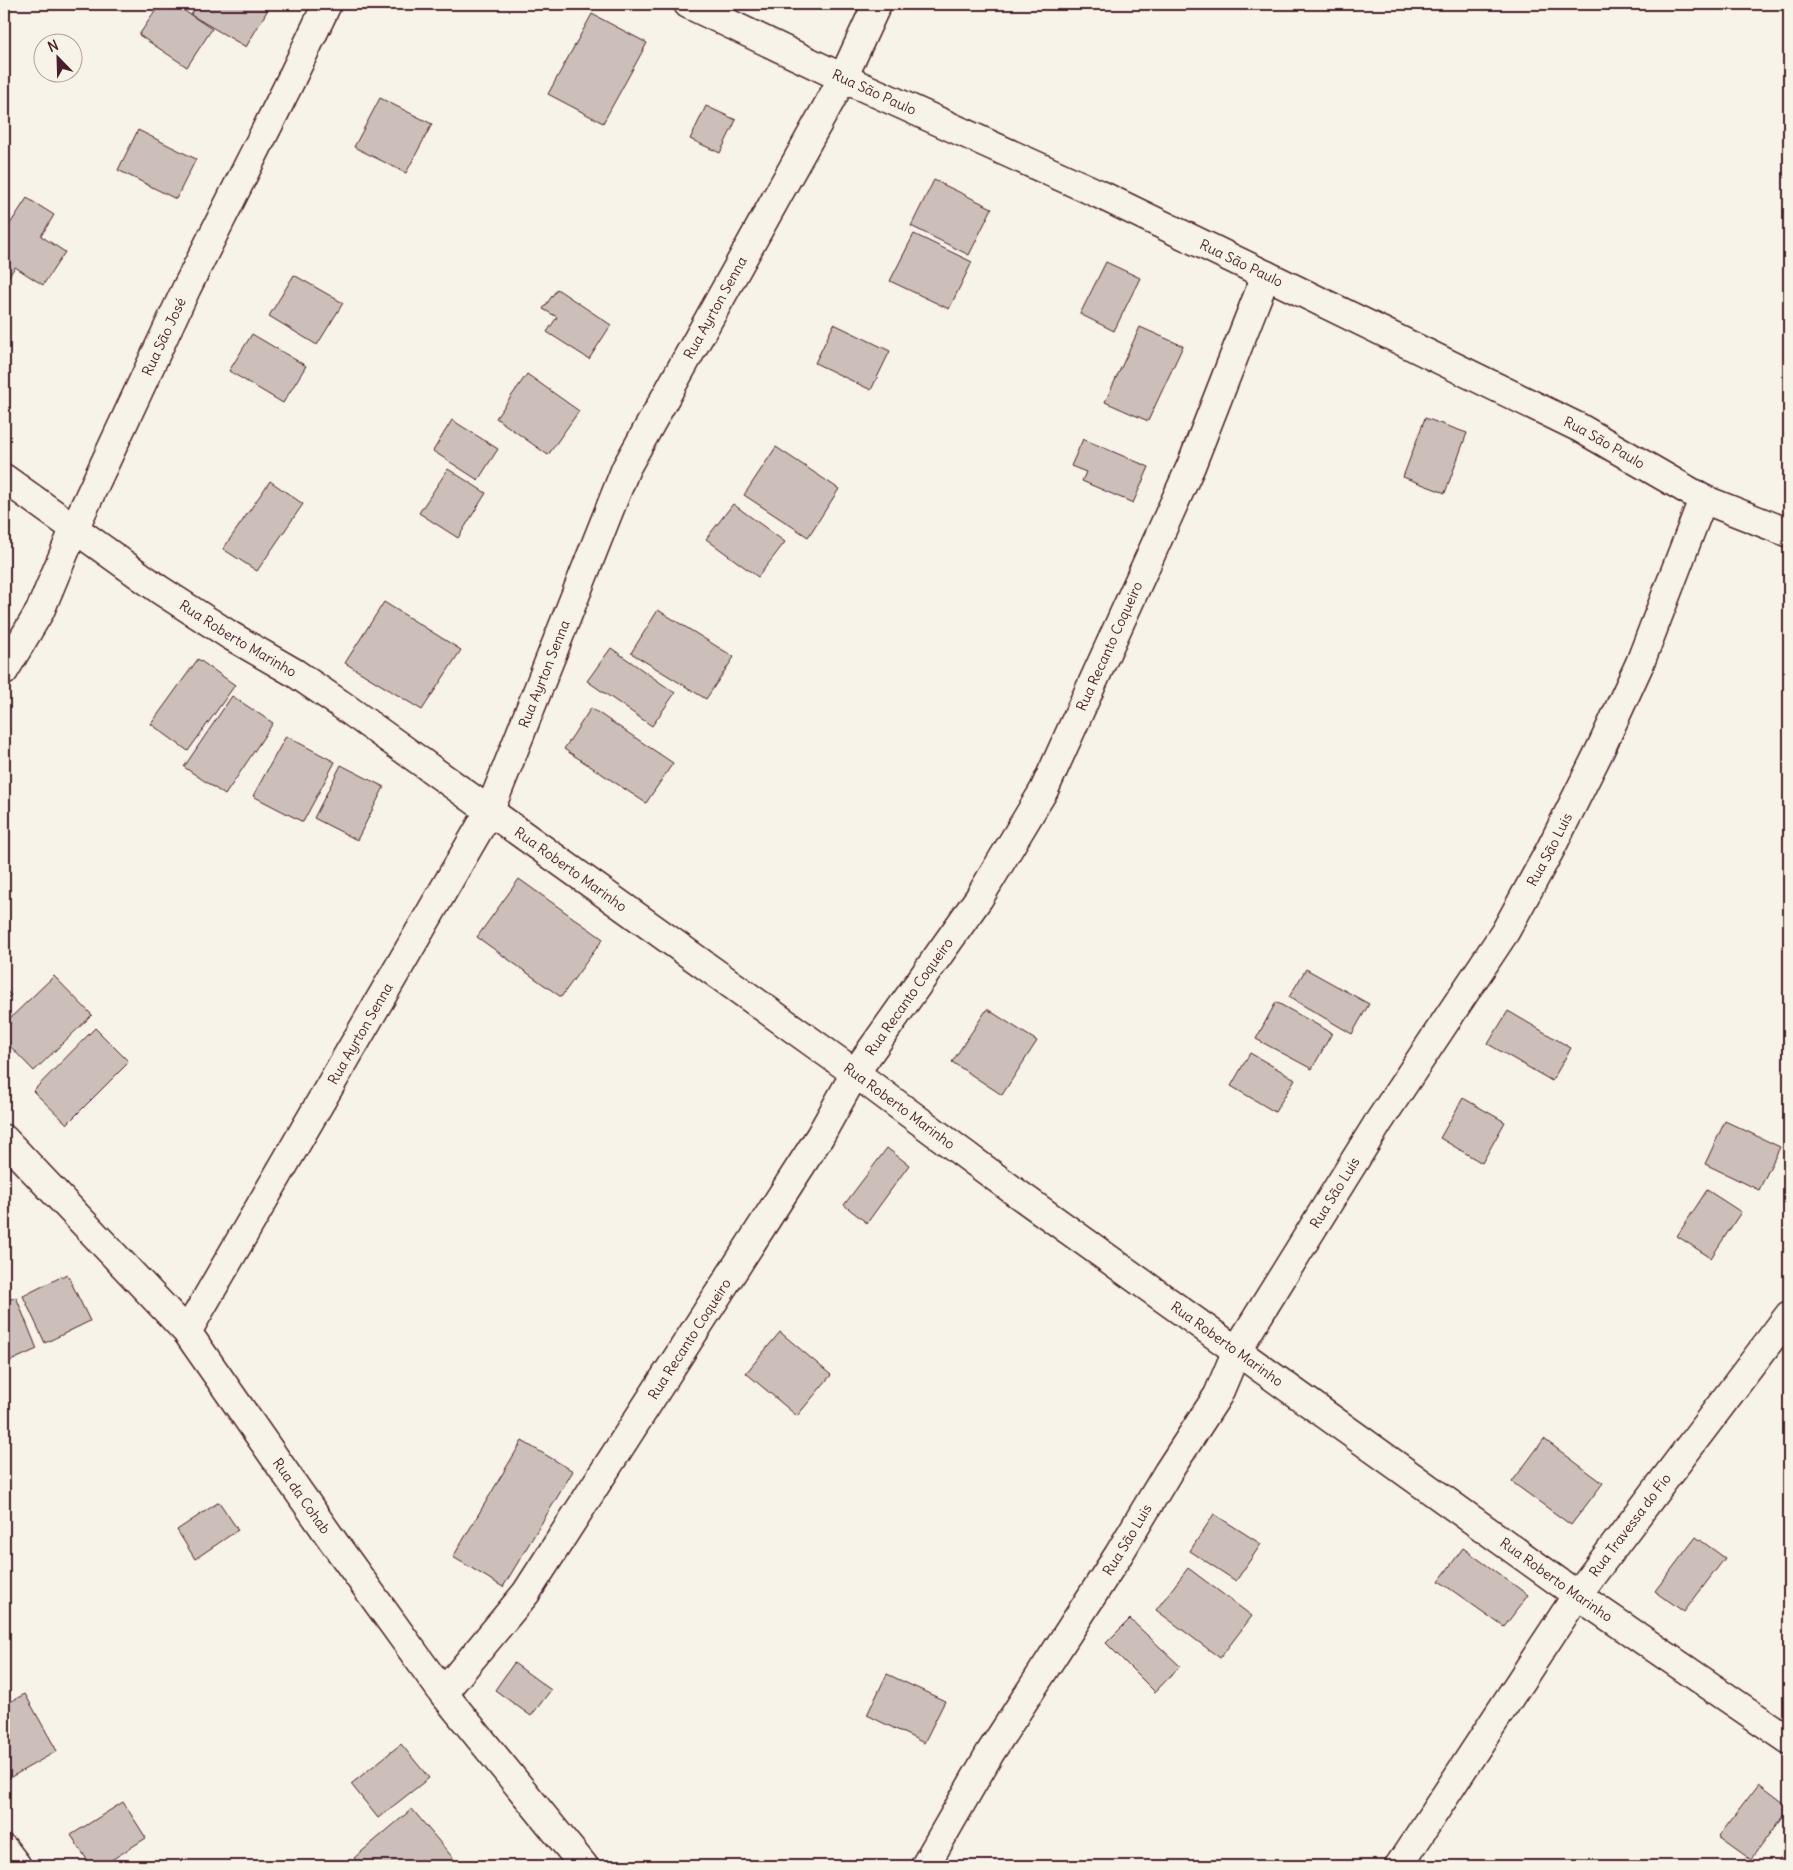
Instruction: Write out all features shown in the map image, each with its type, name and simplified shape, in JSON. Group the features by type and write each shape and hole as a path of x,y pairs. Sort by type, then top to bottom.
{"street":[{"name":"Rua São José","path":"4,671 40,611 74,527 187,287 327,4"},
{"name":"Rua São Paulo","path":"688,4 843,78 1099,194 1580,428 1703,498 1789,533"},
{"name":"Rua Ayrton Senna","path":"187,1332 490,810 626,468 843,78 877,4"},
{"name":"Rua Recanto Coqueiro","path":"442,1693 526,1593 820,1136 855,1073 978,898 1044,790 1191,466 1266,275"},
{"name":"Rua Roberto Marinho","path":"4,478 160,590 231,636 307,680 1577,1595 1789,1740"},
{"name":"Rua São Luis","path":"926,1866 990,1753 1218,1395 1236,1350 1378,1123 1505,932 1550,850 1640,664 1703,498"},
{"name":"Rua da Cohab","path":"4,1139 187,1332 333,1542 442,1693 584,1866"},
{"name":"Rua Travessa do Fio","path":"1399,1866 1577,1595 1789,1315"},
{"path":"4,1849 17,1866"}],"building":[{"path":"160,4 174,4 212,29 187,67 139,35"},
{"path":"197,4 267,4 270,6 246,47 191,15"},
{"path":"592,14 647,43 603,123 548,94"},
{"path":"380,98 432,124 406,173 354,147"},
{"path":"706,106 736,120 720,153 690,139"},
{"path":"138,130 196,159 176,199 118,170"},
{"path":"934,180 992,208 969,255 911,226"},
{"path":"27,198 54,215 41,236 65,252 43,285 15,267 7,279 4,277 4,233"},
{"path":"914,234 972,262 949,309 890,281"},
{"path":"1106,262 1140,278 1114,331 1080,314"},
{"path":"294,275 343,303 317,345 269,316"},
{"path":"557,289 611,325 589,359 547,332 557,317 543,309"},
{"path":"834,324 890,351 871,390 815,363"},
{"path":"1140,327 1183,346 1148,421 1105,402"},
{"path":"252,334 306,366 283,403 229,371"},
{"path":"527,374 579,411 548,455 496,418"},
{"path":"1425,418 1467,433 1445,493 1403,477"},
{"path":"452,420 498,449 478,480 433,451"},
{"path":"1083,439 1149,467 1133,503 1082,481 1086,472 1071,466"},
{"path":"776,447 839,489 808,537 744,495"},
{"path":"448,469 486,493 458,538 419,513"},
{"path":"270,481 303,504 257,571 223,549"},
{"path":"733,504 785,542 758,577 706,539"},
{"path":"384,602 461,650 422,710 345,663"},
{"path":"658,610 734,657 706,699 631,653"},
{"path":"611,648 675,693 652,726 587,681"},
{"path":"198,659 235,685 188,751 151,724"},
{"path":"232,696 273,723 225,795 184,767"},
{"path":"591,708 673,763 646,803 564,749"},
{"path":"286,736 335,762 303,822 253,796"},
{"path":"341,765 384,787 357,840 314,818"},
{"path":"519,879 603,939 561,997 477,937"},
{"path":"1306,969 1369,1004 1352,1034 1289,997"},
{"path":"54,976 92,1015 34,1071 4,1040 4,1024"},
{"path":"4,989 11,995 4,1002"},
{"path":"1276,1002 1332,1033 1312,1069 1256,1039"},
{"path":"987,1009 1037,1041 1002,1095 952,1062"},
{"path":"1508,1011 1571,1048 1552,1081 1488,1044"},
{"path":"95,1028 129,1062 67,1124 33,1091"},
{"path":"1250,1053 1295,1079 1275,1112 1231,1086"},
{"path":"1463,1098 1505,1122 1482,1163 1440,1138"},
{"path":"1725,1121 1780,1147 1759,1190 1705,1164"},
{"path":"887,1148 909,1165 867,1223 844,1205"},
{"path":"1707,1190 1741,1212 1711,1258 1677,1236"},
{"path":"67,1274 90,1321 45,1343 23,1296"},
{"path":"16,1297 37,1349 4,1364 4,1302"},
{"path":"780,1332 831,1375 797,1416 746,1373"},
{"path":"1544,1439 1603,1483 1571,1525 1512,1482"},
{"path":"522,1441 573,1471 503,1587 453,1557"},
{"path":"219,1502 238,1530 195,1559 177,1530"},
{"path":"1214,1514 1261,1544 1236,1581 1190,1551"},
{"path":"1696,1537 1725,1558 1684,1612 1655,1591"},
{"path":"1463,1548 1528,1595 1504,1627 1439,1581"},
{"path":"1188,1568 1252,1616 1220,1658 1156,1610"},
{"path":"1130,1619 1180,1666 1155,1692 1106,1643"},
{"path":"514,1663 551,1690 531,1716 495,1690"},
{"path":"887,1674 945,1701 924,1743 867,1715"},
{"path":"25,1694 57,1751 4,1781 4,1705"},
{"path":"401,1744 429,1778 378,1818 351,1784"},
{"path":"1759,1784 1789,1807 1751,1859 1719,1836"},
{"path":"123,1802 146,1838 102,1866 91,1866 71,1835"},
{"path":"412,1809 458,1864 456,1866 362,1866 354,1858"},
{"path":"1789,1848 1789,1866 1776,1866"}]}
